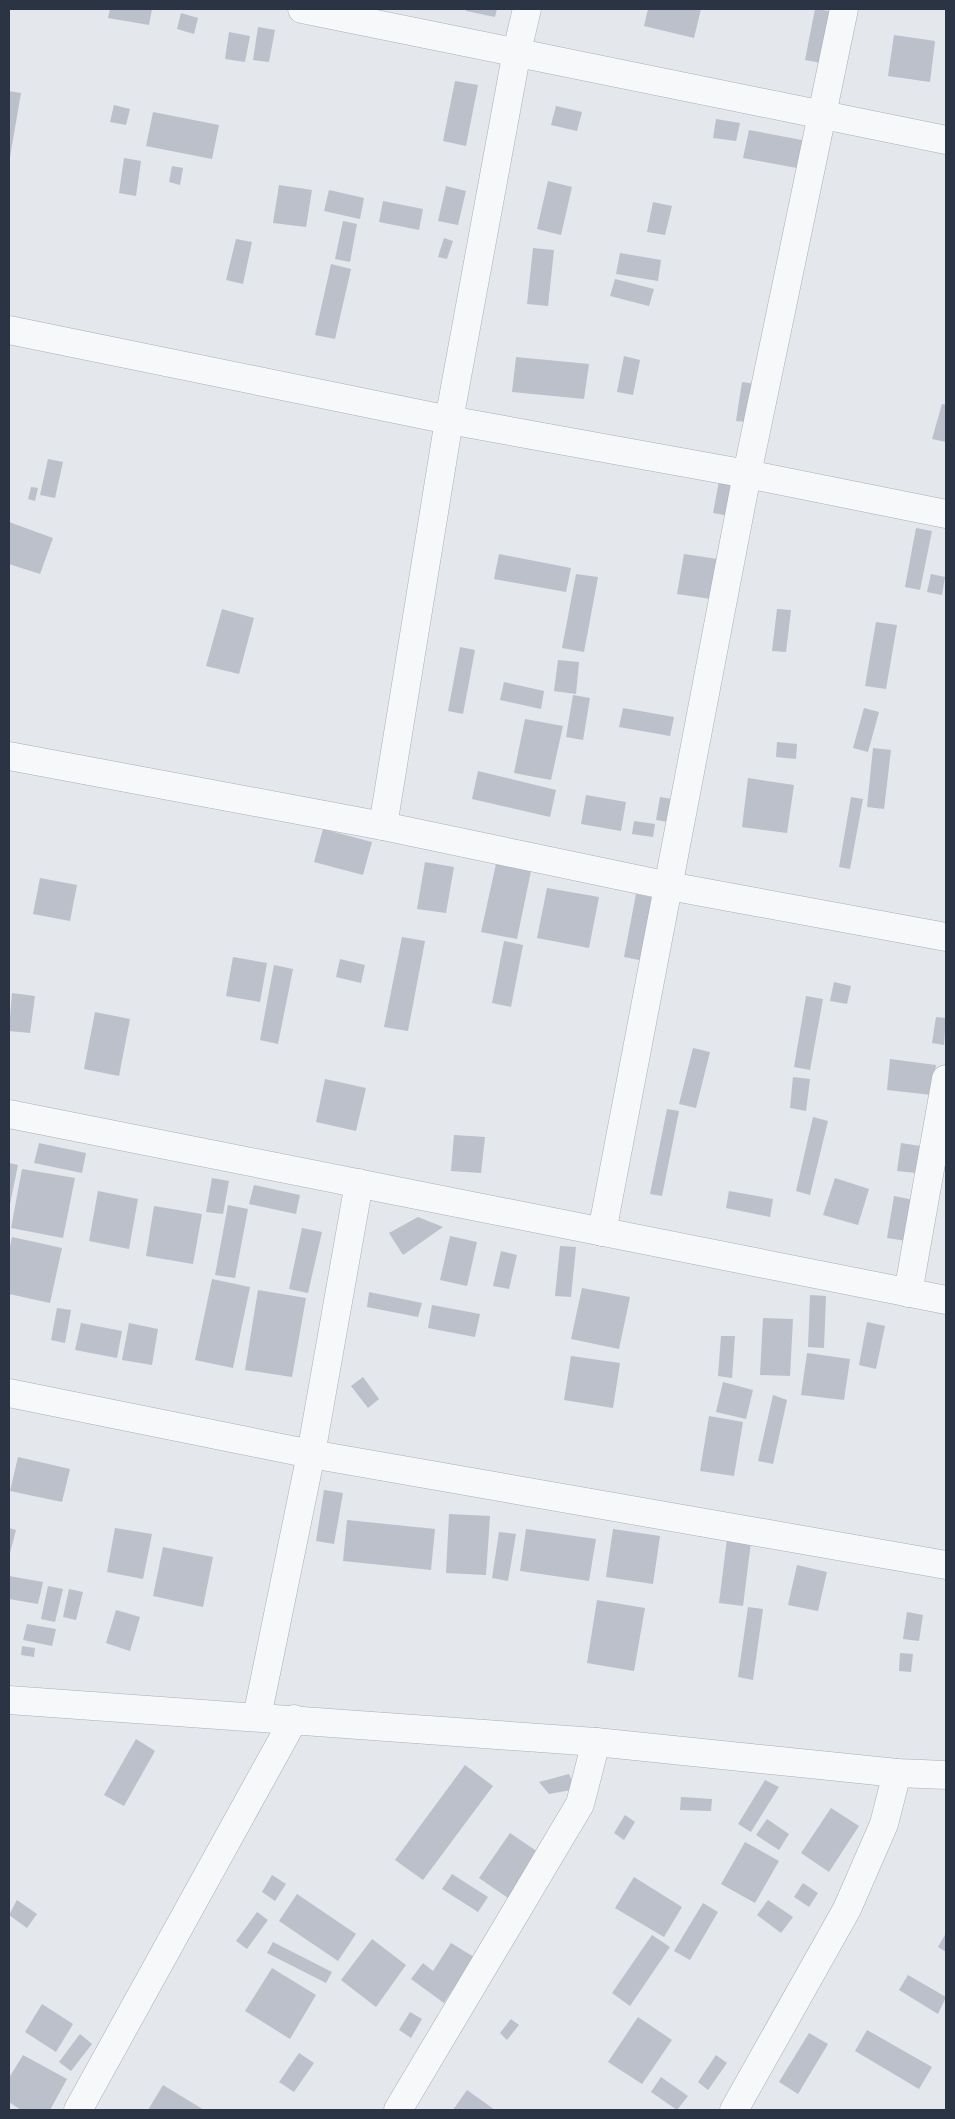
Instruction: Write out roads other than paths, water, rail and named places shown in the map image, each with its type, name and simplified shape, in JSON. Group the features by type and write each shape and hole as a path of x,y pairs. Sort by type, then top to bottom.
{"street":[{"path":"302,9 946,140"},
{"path":"383,826 448,420 517,52 527,9"},
{"path":"602,1232 670,886 747,474 844,9"},
{"path":"9,330 448,420 747,474 946,514"},
{"path":"9,756 383,826 670,886 946,937"},
{"path":"908,1293 946,1079"},
{"path":"9,1114 946,1300"},
{"path":"256,1717 311,1454 359,1183"},
{"path":"9,1393 311,1454 946,1565"},
{"path":"9,1700 596,1742 897,1773 946,1775"},
{"path":"78,2110 294,1719"},
{"path":"398,2110 580,1804 596,1742"},
{"path":"734,2110 847,1909 884,1824 897,1773"}]}
